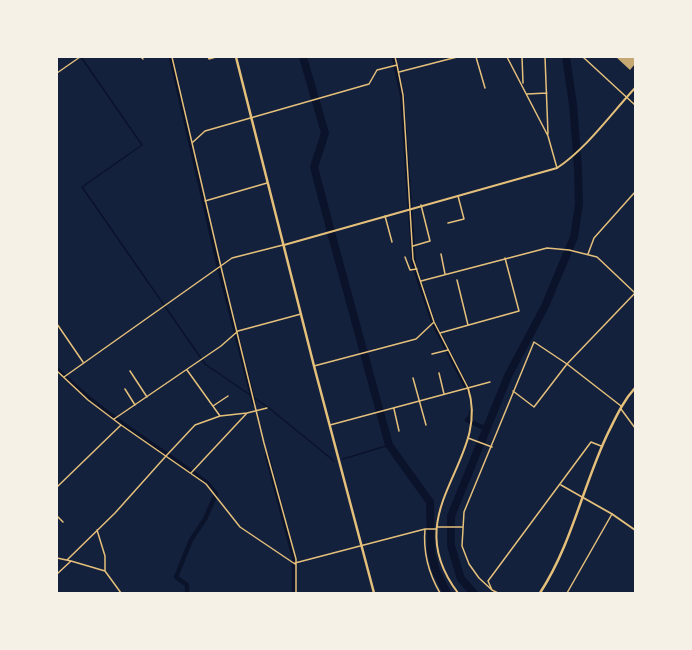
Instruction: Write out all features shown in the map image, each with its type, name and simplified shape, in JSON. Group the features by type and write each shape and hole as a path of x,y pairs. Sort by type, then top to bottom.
{"main road":[{"path":"236,57 314,366 374,593"},
{"path":"540,593 558,562 602,446 621,407 635,388"}],"street":[{"path":"57,73 80,57"},
{"path":"172,57 221,267 296,559 296,593"},
{"path":"208,57 209,59 216,57"},
{"path":"395,57 403,95 413,259 434,322 468,388 473,417 469,439 440,506 436,528 440,561 450,583 458,593"},
{"path":"399,72 457,57"},
{"path":"476,57 485,88"},
{"path":"507,57 523,85 548,136 556,168"},
{"path":"522,57 523,85"},
{"path":"545,57 548,136"},
{"path":"583,57 635,105"},
{"path":"193,142 205,131 369,84 378,70 397,65"},
{"path":"63,377 232,258 284,245 556,168 567,161 584,145 635,88"},
{"path":"527,94 547,93"},
{"path":"205,201 268,182"},
{"path":"588,254 594,238 635,192"},
{"path":"448,223 464,219 458,195"},
{"path":"413,246 430,241 421,205"},
{"path":"385,216 392,242"},
{"path":"420,281 547,248 581,252 597,257 635,293 567,364 534,407 513,391"},
{"path":"441,254 445,274"},
{"path":"405,257 410,270 417,269"},
{"path":"440,333 519,311 505,258"},
{"path":"457,280 468,325"},
{"path":"114,419 221,346 238,331 301,314"},
{"path":"314,366 416,339 434,322"},
{"path":"57,324 83,362"},
{"path":"498,593 492,590 479,578 469,564 462,546 464,512 534,342 567,364 621,407 635,428"},
{"path":"432,354 448,350"},
{"path":"187,370 220,416"},
{"path":"57,371 88,400 121,425 206,484 240,526 295,563 425,529 462,527"},
{"path":"130,371 147,397"},
{"path":"439,373 444,394"},
{"path":"413,378 426,425"},
{"path":"330,425 490,382"},
{"path":"125,389 135,405"},
{"path":"213,406 228,396"},
{"path":"67,560 195,425 220,416 248,413 267,408"},
{"path":"394,409 399,431"},
{"path":"191,473 248,413"},
{"path":"57,487 121,425"},
{"path":"469,439 491,447"},
{"path":"492,590 488,581 561,485 591,442 602,446"},
{"path":"561,485 612,514 635,530"},
{"path":"567,593 612,514"},
{"path":"57,516 63,522"},
{"path":"425,529 424,538 426,558 440,593"},
{"path":"97,530 105,556 105,570 121,593"},
{"path":"57,558 105,570"},
{"path":"57,574 71,561"}],"building":[{"path":"616,57 635,57 635,64 630,70"}],"waterway":[{"path":"81,57 142,145 82,187 205,364 269,408 334,461"},
{"path":"171,57 218,263 254,403"},
{"path":"303,57 325,133 314,167 332,236 389,445 430,502 431,552 436,571 447,593"},
{"path":"394,57 402,95 414,266 434,324 469,392"},
{"path":"474,593 461,579 451,546 451,516 508,376 545,306 574,237 579,204 578,168 573,105 566,57"},
{"path":"57,369 110,415 207,483 216,494 205,519 191,540 176,577 187,585 187,593"},
{"path":"471,412 471,416 467,420 486,429"},
{"path":"343,459 389,445"},
{"path":"267,455 294,558 294,593"}]}
